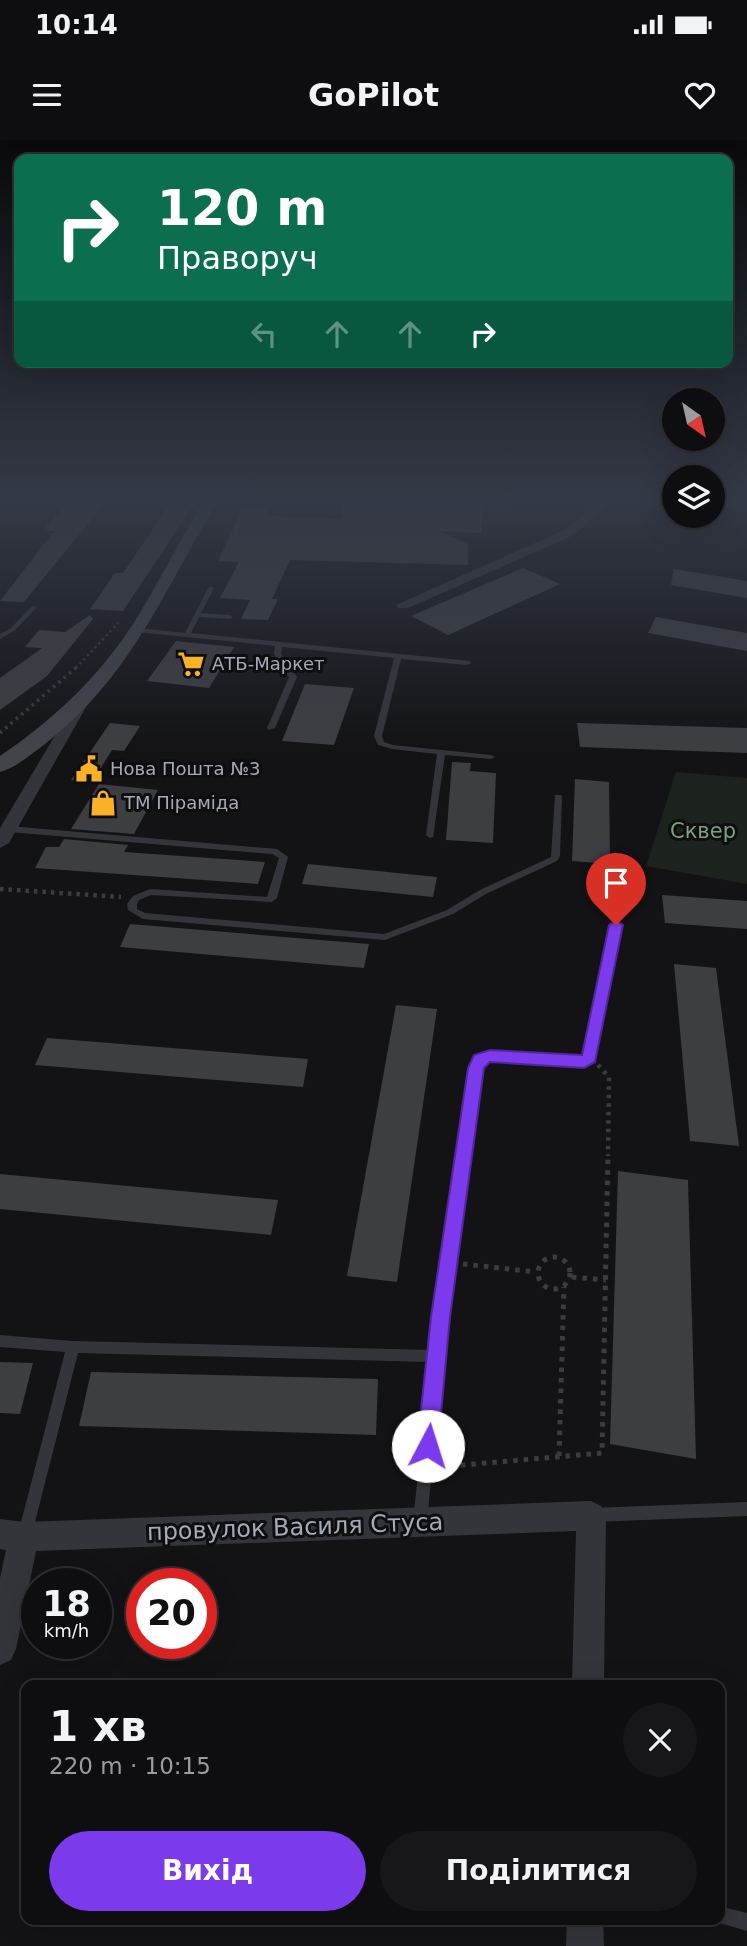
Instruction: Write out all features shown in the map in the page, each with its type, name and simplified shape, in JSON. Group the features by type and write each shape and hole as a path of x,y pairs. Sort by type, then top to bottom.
{"main road":[{"path":"0,766 20,754 83,700 138,630 165,582"}],"street":[{"path":"403,605 457,582"},
{"path":"4,836 83,700"},
{"path":"588,1680 591,1516"},
{"name":"провулок Василя Стуса","path":"12,1536 591,1516"},
{"path":"0,1649 12,1536"},
{"path":"585,1925 585,1946"}],"lane":[{"path":"187,635 211,588"},
{"path":"0,637 13,629 34,607"},
{"path":"197,615 230,617"},
{"path":"138,630 467,663"},
{"path":"271,728 293,677 277,654 279,644"},
{"path":"398,656 378,740 386,745 491,757"},
{"path":"430,835 441,752"},
{"path":"4,836 274,851 284,857 272,898 265,902 155,892 136,898 132,910 143,916 385,937 450,912 483,891 554,859 558,797"},
{"path":"420,1522 436,1356 472,1081 480,1059 490,1056 584,1062 589,1058 616,925"},
{"path":"0,1341 73,1347 436,1356"},
{"path":"12,1536 73,1347"},
{"path":"591,1516 747,1509"},
{"path":"725,1916 747,1922"}],"path":[{"path":"0,733 89,656 125,615"},
{"path":"0,889 136,898"},
{"path":"425,1469 602,1453 609,1077 589,1058"},
{"path":"536,1272 541,1262 551,1258 564,1261 572,1277 564,1287 559,1456"},
{"path":"448,1262 536,1272 546,1286 564,1287"},
{"path":"572,1277 606,1280"}],"green space":[{"name":"Сквер","path":"676,772 747,778 747,884 646,866"}],"building":[{"path":"14,582 40,582 24,602 0,601"},
{"path":"109,582 142,582 123,611 90,609"},
{"path":"228,582 280,582 272,599 278,599 268,620 241,619 250,600 220,598"},
{"path":"490,582 560,584 448,635 411,616"},
{"path":"672,582 747,582 747,598 671,585"},
{"path":"90,615 93,619 47,676 0,710 0,678 42,648 25,647 39,630 65,632"},
{"path":"656,617 747,633 747,651 648,633"},
{"name":"АТБ-Маркет","path":"176,641 234,647 209,688 147,681"},
{"path":"305,684 354,688 334,745 282,741"},
{"path":"110,723 140,726 124,751 112,750 92,782 71,780"},
{"path":"577,723 747,728 747,753 580,747"},
{"path":"452,762 471,763 470,771 496,773 493,843 446,840"},
{"path":"575,779 609,782 610,864 572,861"},
{"path":"99,784 158,790 134,834 71,829"},
{"path":"64,839 128,845 124,852 265,862 258,884 35,868 46,847 59,847"},
{"path":"308,864 437,877 433,897 302,884"},
{"path":"662,895 747,901 747,929 665,923"},
{"path":"130,924 369,944 364,968 120,947"},
{"path":"674,964 716,968 739,1146 690,1141"},
{"path":"396,1005 437,1009 397,1282 347,1276"},
{"path":"47,1038 308,1059 303,1087 35,1065"},
{"path":"618,1171 688,1180 696,1459 610,1444"},
{"path":"0,1174 278,1200 271,1235 0,1209"},
{"path":"0,1362 33,1363 20,1414 0,1413"},
{"path":"91,1372 378,1379 376,1435 79,1426"}],"place":[{"name":"АТБ-Маркет","path":"191,664"},
{"name":"Нова Пошта №3","path":"89,769"},
{"name":"ТМ Піраміда","path":"103,803"}],"route":[{"path":"428,1446 441,1317 472,1081 476,1068 480,1059 490,1056 584,1062 589,1058 616,925"}]}
